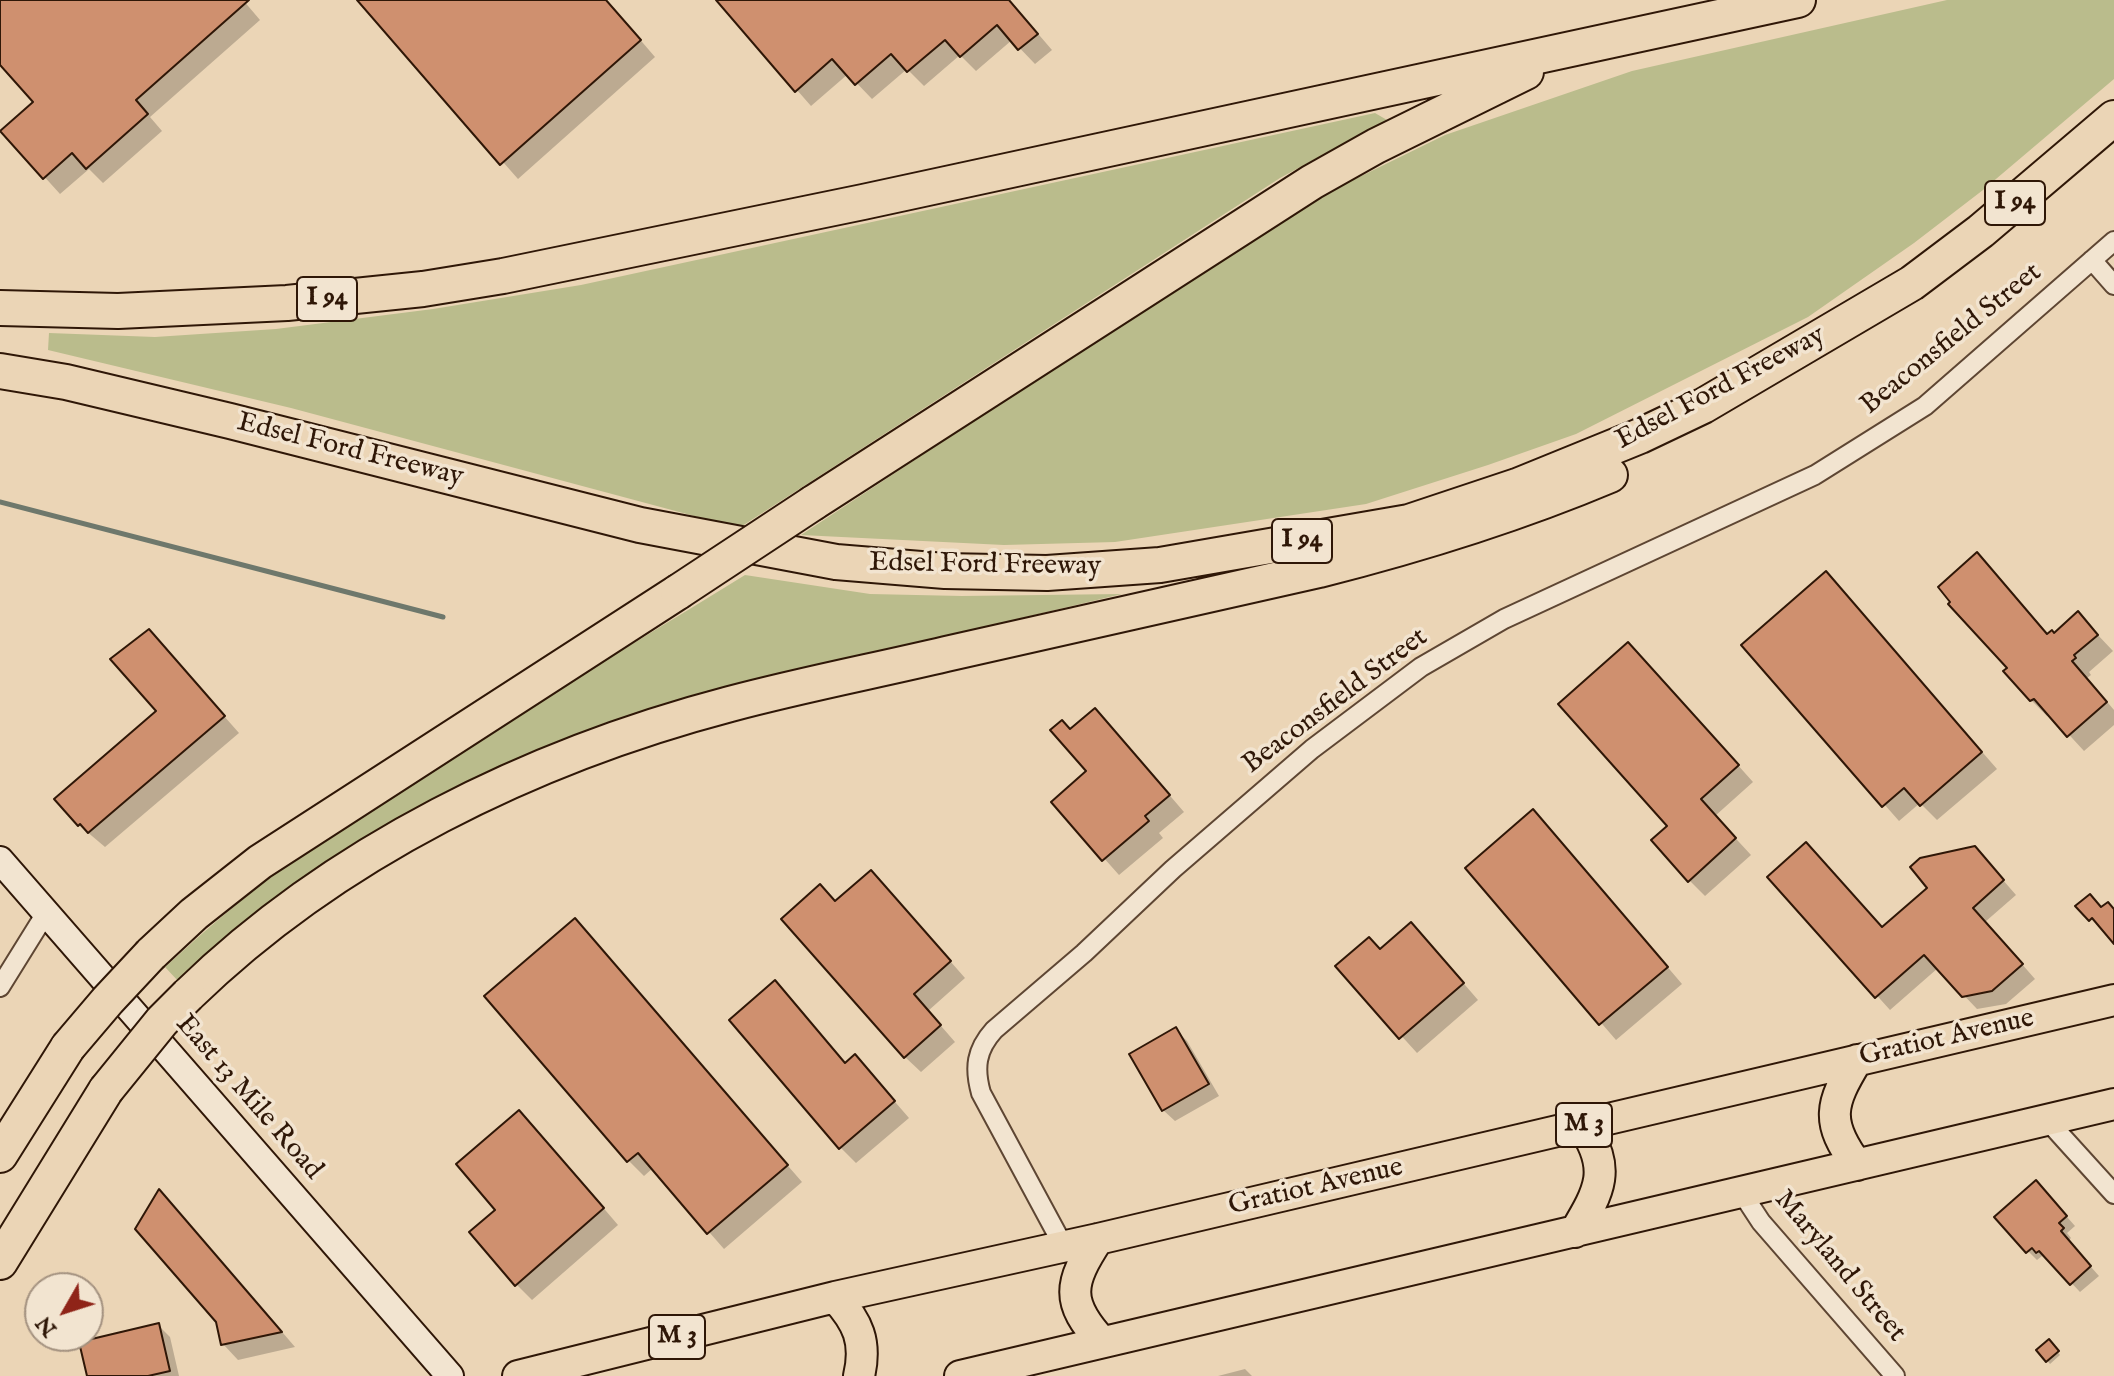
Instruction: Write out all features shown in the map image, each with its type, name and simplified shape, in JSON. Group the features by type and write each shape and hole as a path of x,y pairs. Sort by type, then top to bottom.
{"highway":[{"name":"I 94","path":"0,308 144,310 287,303 423,289 503,276 863,202 1798,0"},
{"path":"0,1155 68,1047 108,1000 194,914 260,862 1322,176 1573,48"},
{"name":"Edsel Ford Freeway","path":"0,371 66,382 230,421 640,525 836,562 945,571 1047,573 1160,565 1409,522 1588,459 1703,406 1912,283 1981,231 2114,118"},
{"path":"0,1262 106,1090 162,1021 232,954 282,914 344,871 437,818 546,767 633,734 729,704 1319,570 1475,526 1566,493 1650,458 1740,411 1838,353 1912,283"}],"main road":[{"name":"East 13 Mile Road","path":"0,860 450,1376"},
{"name":"Gratiot Avenue","path":"518,1376 835,1297 1064,1247 2114,1000"},
{"path":"1857,1060 1844,1081 1834,1116 1837,1133 1857,1165"},
{"path":"960,1376 2114,1104"},
{"path":"1575,1232 1590,1207 1601,1176 1597,1149 1582,1125"},
{"path":"1098,1239 1084,1261 1075,1291 1081,1317 1102,1342"},
{"path":"835,1297 858,1327 862,1342 859,1376"}],"street":[{"name":"Beaconsfield Street","path":"1064,1247 981,1093 976,1065 985,1039 994,1030 1312,749 1399,683 1504,619 1846,458 1925,406 2114,241"},
{"path":"2092,260 2114,285"},
{"path":"0,987 46,913"},
{"path":"2047,1120 2114,1194"},
{"name":"Maryland Street","path":"1742,1193 1761,1222 1895,1376"}],"green space":[{"path":"1947,0 2114,0 2114,79 1983,190 1808,317 1576,434 1366,504 1115,542 1004,545 801,535 1298,207 1445,135 1632,71"},
{"path":"1375,113 1387,120 1280,178 739,528 291,408 48,350 49,333 155,337 276,329 433,309 581,285"},
{"path":"745,575 870,594 1122,594 705,694 234,934 178,981 165,967 216,921 306,851 469,745"}],"building":[{"path":"0,0 249,0 136,100 148,114 86,169 72,153 43,179 0,131 33,102 0,65"},
{"path":"357,0 606,0 641,40 500,165"},
{"path":"716,0 1009,0 1038,34 1018,50 997,25 960,57 945,40 907,72 891,54 855,85 832,59 795,92"},
{"path":"1977,552 2047,634 2052,630 2054,633 2078,611 2098,635 2074,655 2076,658 2072,661 2107,702 2067,737 2034,699 2030,701 2003,671 2007,668 1948,604 1950,602 1938,587"},
{"path":"1826,571 1982,752 1920,806 1904,788 1882,807 1741,645"},
{"path":"149,629 225,716 88,833 54,799 156,711 110,659"},
{"path":"1628,642 1739,765 1701,799 1736,838 1688,882 1651,840 1667,826 1558,704"},
{"path":"1095,708 1170,795 1145,816 1149,821 1102,861 1051,802 1086,771 1050,730 1062,720 1070,729"},
{"path":"1533,809 1668,967 1599,1025 1465,868"},
{"path":"1806,842 1882,927 1927,888 1910,867 1920,858 1975,846 2004,880 1973,908 2023,964 1992,991 1962,997 1924,955 1875,998 1767,877"},
{"path":"871,870 951,961 914,994 941,1025 904,1058 781,919 820,884 835,901"},
{"path":"2090,894 2101,907 2108,902 2114,909 2114,944 2092,918 2089,921 2075,906"},
{"path":"575,918 788,1165 707,1234 638,1153 627,1162 484,996"},
{"path":"1411,922 1464,983 1399,1039 1335,966 1369,937 1380,949"},
{"path":"775,980 845,1063 855,1054 895,1101 839,1149 729,1020"},
{"path":"1176,1027 1209,1084 1162,1111 1129,1054"},
{"path":"519,1110 604,1208 515,1286 469,1232 495,1210 456,1164"},
{"path":"2036,1180 2067,1216 2059,1223 2064,1228 2061,1231 2091,1266 2070,1285 2039,1251 2036,1253 2032,1248 2026,1253 1994,1217"},
{"path":"159,1189 282,1332 221,1345 216,1322 135,1229"},
{"path":"159,1323 170,1371 148,1376 87,1376 81,1352 104,1352 104,1336"},
{"path":"2049,1339 2059,1351 2046,1362 2036,1350"}],"waterway":[{"path":"0,502 443,617"}]}
